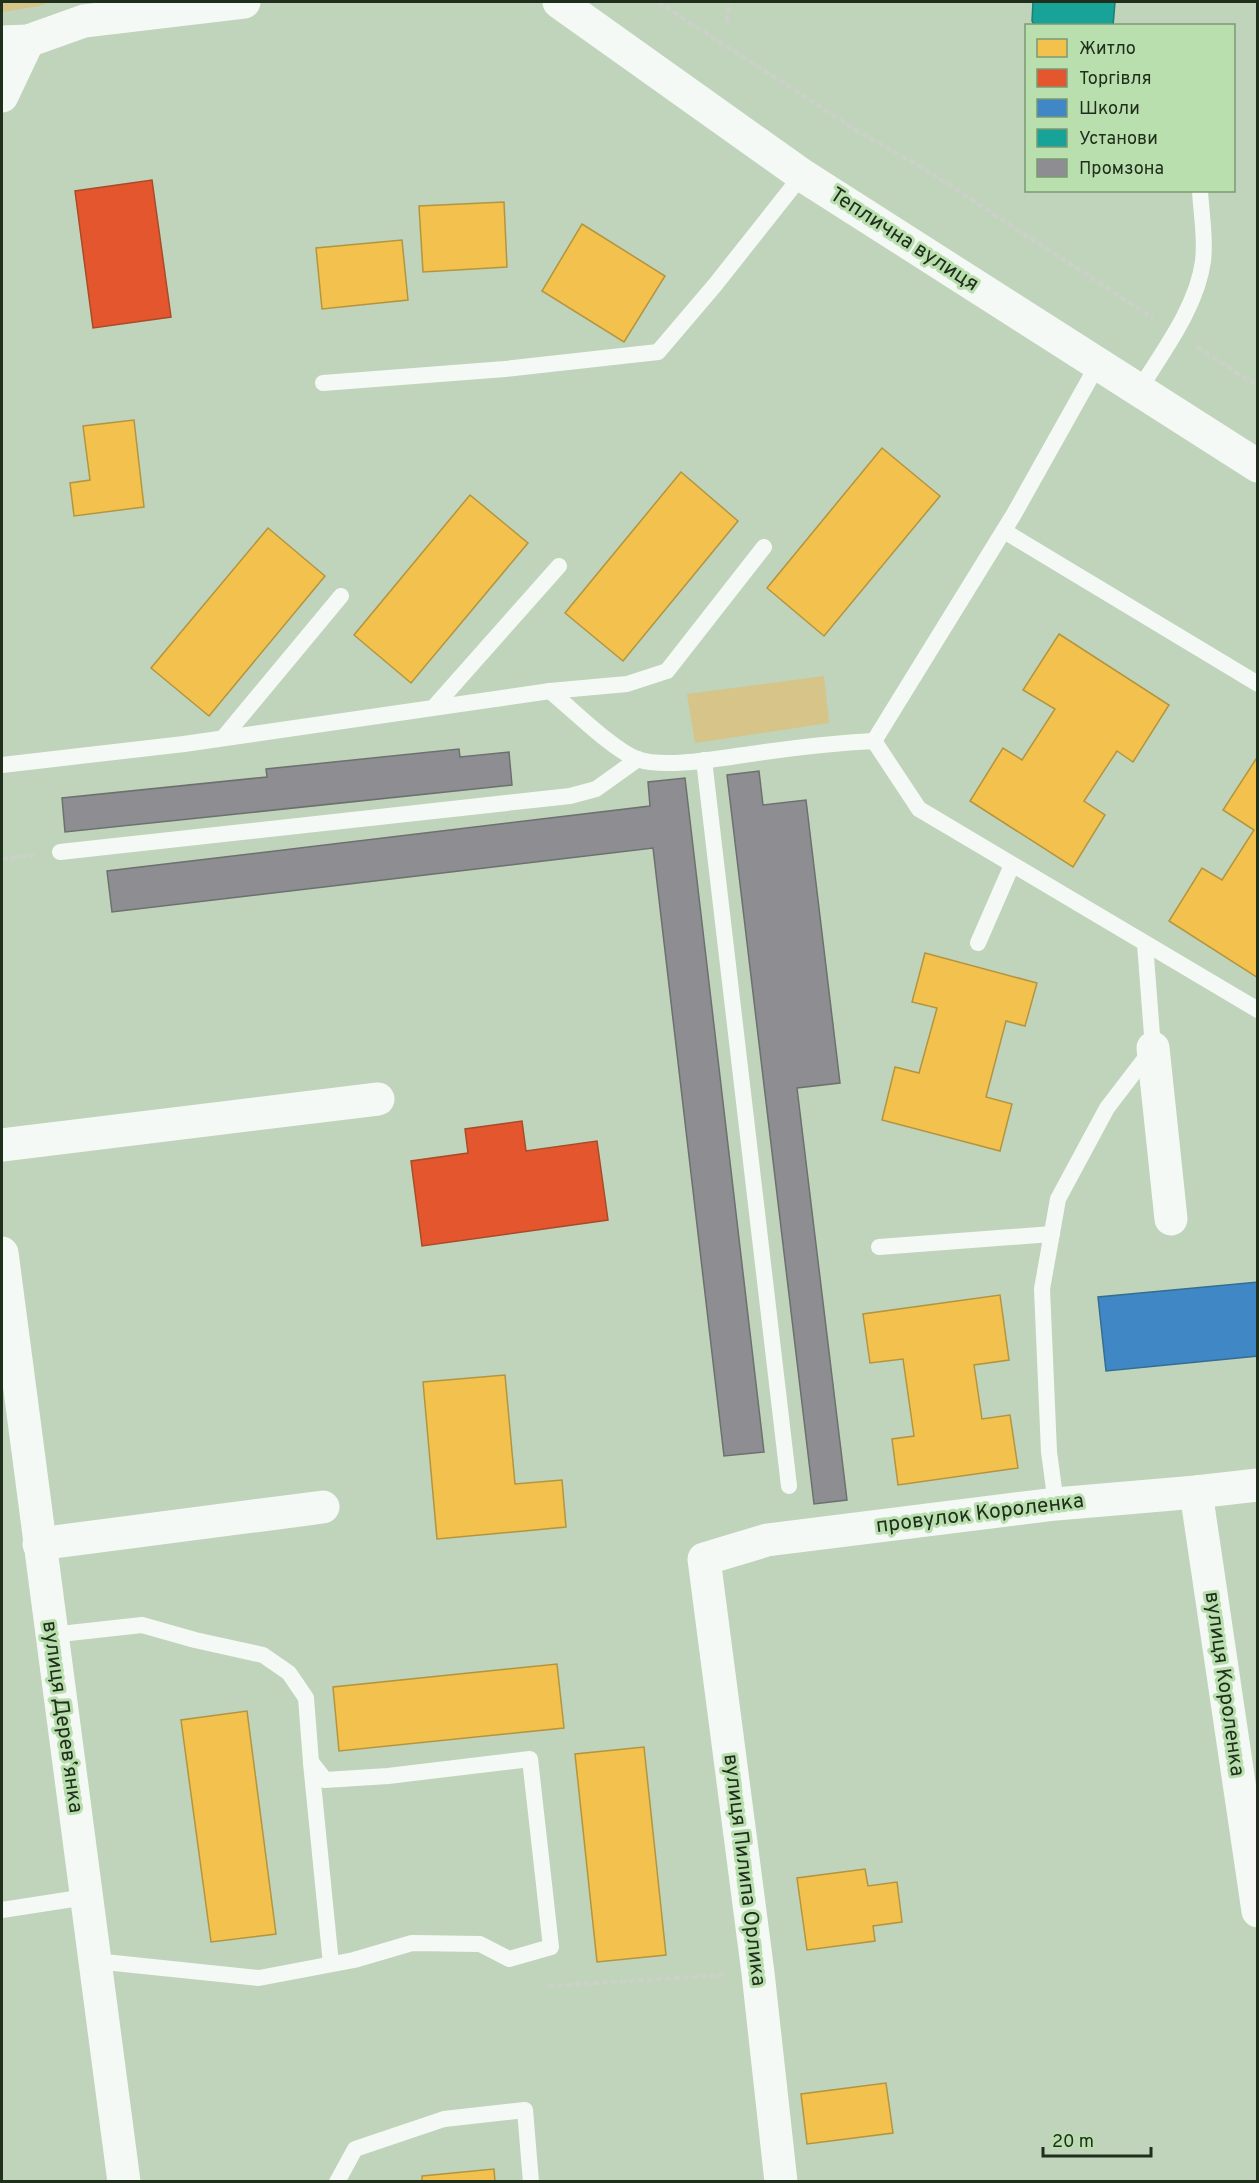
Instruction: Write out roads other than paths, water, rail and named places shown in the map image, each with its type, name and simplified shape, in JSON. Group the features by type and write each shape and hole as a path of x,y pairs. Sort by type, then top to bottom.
{"street":[{"path":"2,96 15,42 96,11 244,2"},
{"name":"Теплична вулиця","path":"559,2 802,175 1257,466"},
{"path":"1153,1048 1171,1219"},
{"path":"2,1145 378,1099"},
{"name":"вулиця Деревʼянка","path":"2,1253 124,2181"},
{"name":"провулок Короленка","path":"704,1558 767,1540 1056,1504 1257,1485"},
{"name":"вулиця Короленка","path":"1196,1492 1257,1911"},
{"path":"39,1544 322,1507"},
{"name":"вулиця Пилипа Орлика","path":"704,1558 758,1973 781,2181"}],"lane":[{"path":"323,383 505,369 658,352 716,285 802,175"},
{"path":"1139,390 1190,302 1202,266 1204,249 1200,192"},
{"path":"874,741 1004,531 1098,364"},
{"path":"1004,531 1257,684"},
{"path":"2,765 224,738 550,691 627,684 667,672 764,547"},
{"path":"434,707 559,566"},
{"path":"224,738 341,596"},
{"path":"550,691 620,750 638,759 668,762 704,760 834,743 874,741"},
{"path":"874,741 919,809 1257,1011"},
{"path":"60,852 570,796 596,789 638,759"},
{"path":"704,760 789,1486"},
{"path":"978,943 1012,865"},
{"path":"1056,1504 1049,1452 1042,1289 1058,1199 1107,1108 1153,1048 1145,944"},
{"path":"879,1247 1052,1234"},
{"path":"51,1635 142,1625 195,1640 263,1655 289,1673 306,1698 331,1964"},
{"path":"95,1962 259,1978 354,1960 412,1943 480,1944 509,1959 551,1947 530,1759 388,1776 326,1780 311,1762"},
{"path":"2,1911 86,1897"},
{"path":"337,2181 355,2149 444,2119 525,2110 531,2181"}]}
